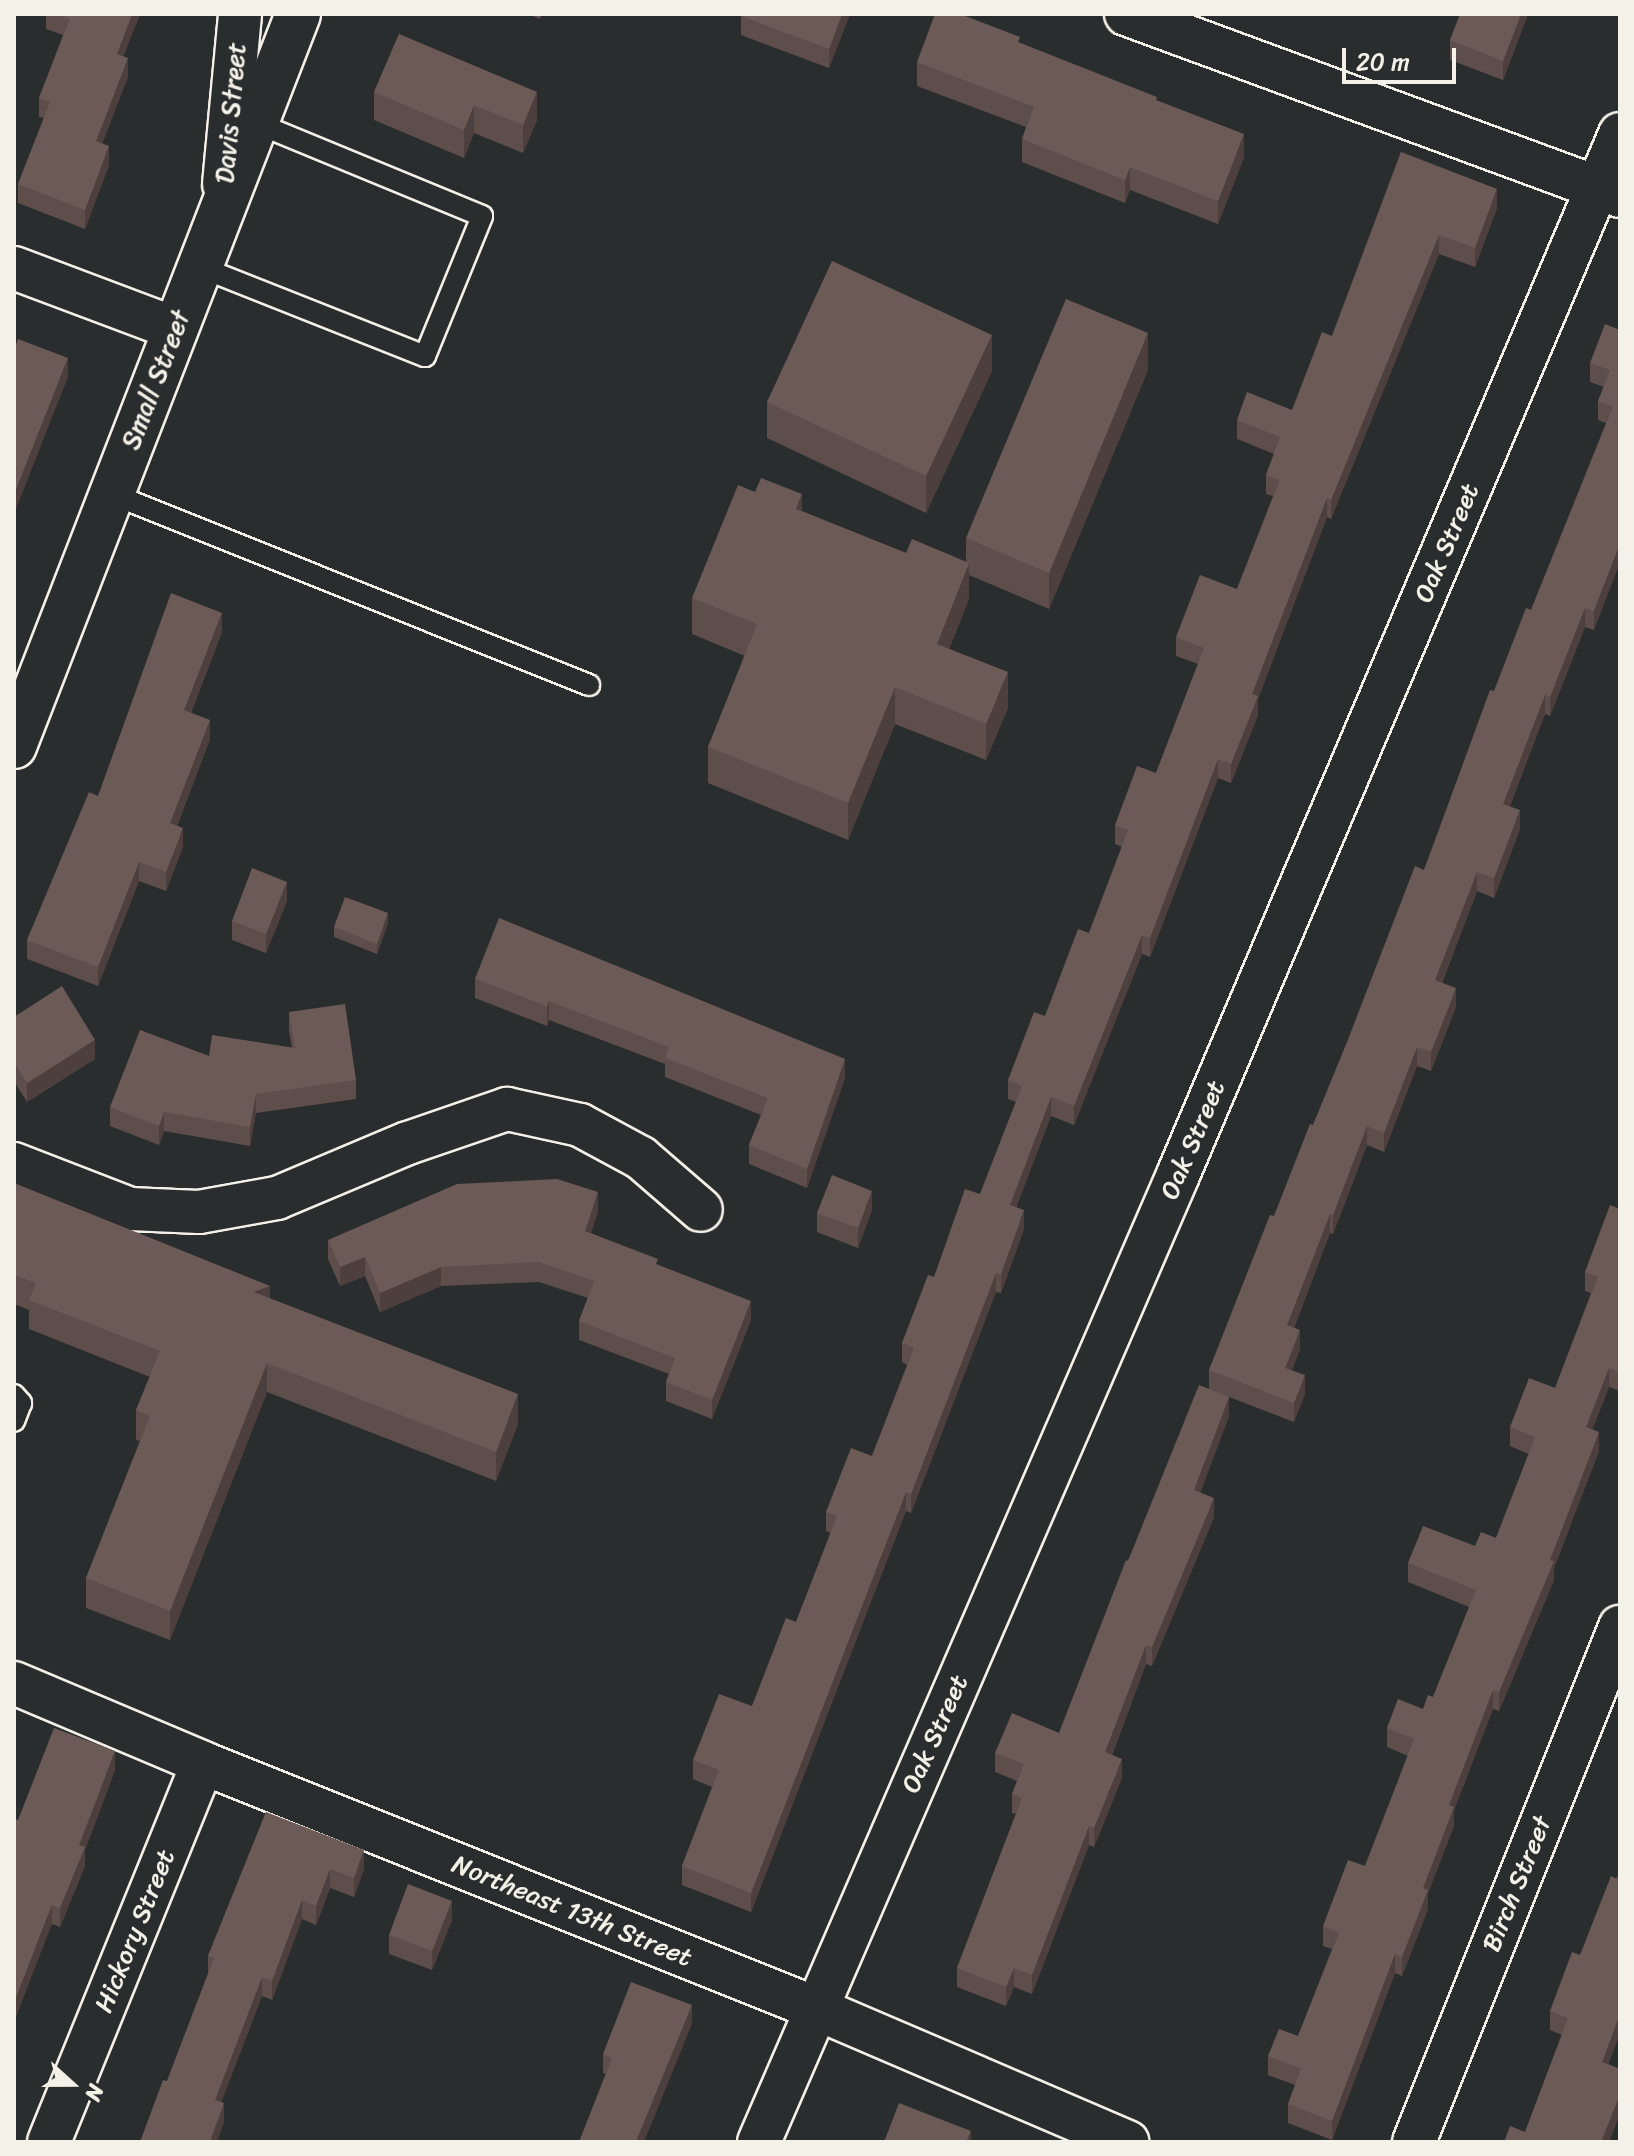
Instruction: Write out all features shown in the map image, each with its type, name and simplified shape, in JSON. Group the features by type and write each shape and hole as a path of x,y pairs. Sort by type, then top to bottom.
{"street":[{"name":"Davis Street","path":"221,213 240,14"},
{"name":"Small Street","path":"14,746 298,14"},
{"path":"1126,14 1609,192"},
{"name":"Oak Street","path":"759,2142 1609,192 1620,134"},
{"path":"14,268 176,329"},
{"path":"14,1164 130,1209 199,1212 277,1198 408,1143 507,1109 580,1125 641,1158 701,1210"},
{"name":"Birch Street","path":"1414,2142 1620,1627"},
{"name":"Northeast 13th Street","path":"14,1683 203,1763 815,2008 1128,2142"},
{"name":"Hickory Street","path":"49,2142 203,1763"}],"lane":[{"path":"200,267 425,356 482,216 256,123"},
{"path":"112,494 589,685"},
{"path":"14,1395 21,1403 14,1421"}],"building":[{"path":"57,14 132,14 117,54 128,58 96,141 109,146 85,210 18,184 50,102 39,98 70,19"},
{"path":"742,14 842,14 829,49"},
{"path":"935,14 960,14 1020,37 1018,42 1244,134 1218,201 1130,167 1125,180 1022,139 1034,107 917,62"},
{"path":"1460,14 1521,14 1503,61 1450,40"},
{"path":"399,34 537,92 523,125 474,105 464,130 374,92"},
{"path":"1401,152 1497,189 1475,248 1439,235 1331,500 1327,498 1252,694 1258,696 1231,764 1218,759 1150,938 1142,935 1074,1106 1051,1097 1010,1205 1024,1210 1001,1274 996,1273 911,1494 906,1492 751,1893 682,1866 719,1770 693,1760 719,1694 752,1706 786,1618 796,1622 837,1516 826,1512 851,1448 872,1456 914,1348 902,1343 928,1275 934,1277 965,1189 980,1194 1022,1086 1008,1080 1034,1012 1045,1016 1078,929 1089,933 1128,830 1115,825 1137,766 1156,773 1204,648 1176,637 1200,575 1237,589 1280,480 1266,475 1280,437 1237,420 1247,392 1292,410 1322,332 1332,336"},
{"path":"832,261 992,335 926,476 767,402"},
{"path":"1066,299 1148,333 1049,573 966,538"},
{"path":"1605,324 1620,330 1620,544 1594,611 1585,608 1550,697 1545,695 1503,804 1520,810 1494,878 1477,872 1435,980 1456,988 1431,1052 1417,1047 1384,1133 1367,1126 1287,1325 1300,1330 1285,1368 1305,1375 1294,1403 1209,1370 1270,1215 1274,1216 1347,1042 1415,866 1424,870 1490,690 1494,691 1526,608 1531,610 1613,407 1598,401 1610,370 1590,363"},
{"path":"18,339 68,358 14,495 14,350"},
{"path":"761,478 802,494 796,509 906,553 912,539 969,563 937,644 1008,672 986,724 895,687 848,803 708,747 757,624 692,598 738,485 755,492"},
{"path":"171,593 222,613 184,710 210,720 170,823 183,828 166,872 139,862 98,967 27,940 89,792 98,796"},
{"path":"252,868 287,882 266,934 232,921"},
{"path":"345,897 388,913 377,944 334,927"},
{"path":"499,918 845,1059 807,1169 749,1145 768,1098 665,1058 669,1047 549,1001 547,1006 475,979"},
{"path":"62,986 95,1040 27,1083 14,1062 14,1017"},
{"path":"345,1004 356,1080 256,1094 250,1127 164,1112 159,1126 110,1107 140,1030 209,1056 212,1035 295,1048 289,1012"},
{"path":"832,1175 872,1191 858,1228 817,1213"},
{"path":"557,1179 598,1192 585,1231 658,1259 656,1264 751,1301 712,1400 666,1382 675,1358 579,1321 594,1281 539,1262 441,1267 380,1293 365,1257 340,1267 328,1240 457,1184"},
{"path":"14,1183 270,1286 254,1292 518,1394 496,1452 267,1363 170,1611 86,1578 150,1416 136,1410 160,1351 29,1300 36,1283 14,1275"},
{"path":"1610,1205 1620,1209 1620,1372 1609,1368 1586,1427 1599,1432 1550,1560 1554,1561 1499,1692 1493,1690 1449,1805 1454,1807 1423,1888 1428,1890 1402,1957 1395,1954 1332,2121 1288,2104 1301,2069 1268,2056 1279,2029 1298,2036 1339,1933 1323,1926 1348,1860 1365,1866 1414,1739 1387,1728 1398,1699 1423,1709 1428,1695 1433,1697 1476,1590 1408,1563 1423,1526 1475,1546 1481,1532 1496,1538 1535,1437 1510,1427 1529,1378 1555,1388 1598,1277 1585,1272"},
{"path":"1199,1385 1229,1397 1194,1490 1214,1498 1152,1647 1146,1645 1105,1752 1122,1759 1094,1828 1089,1826 1032,1975 1014,1968 1006,1987 957,1968 1022,1798 1012,1794 1024,1764 995,1753 1012,1713 1059,1733 1126,1560"},
{"path":"54,1728 115,1751 79,1845 85,1847 60,1908 52,1905 14,2003 14,1819 18,1820"},
{"path":"266,1812 364,1850 354,1878 330,1869 316,1906 302,1900 272,1981 262,1977 215,2100 224,2103 210,2142 140,2142 214,1958 208,1956"},
{"path":"1620,1871 1620,2014 1602,2062 1620,2069 1620,2094 1601,2142 1504,2142 1510,2126 1525,2132 1568,2018 1550,2011 1572,1952 1580,1955 1611,1876 1617,1879"},
{"path":"408,1884 452,1901 432,1951 389,1935"},
{"path":"631,1982 692,2005 636,2142 579,2142 612,2058 603,2054"},
{"path":"899,2103 971,2131 966,2142 884,2142"}]}
